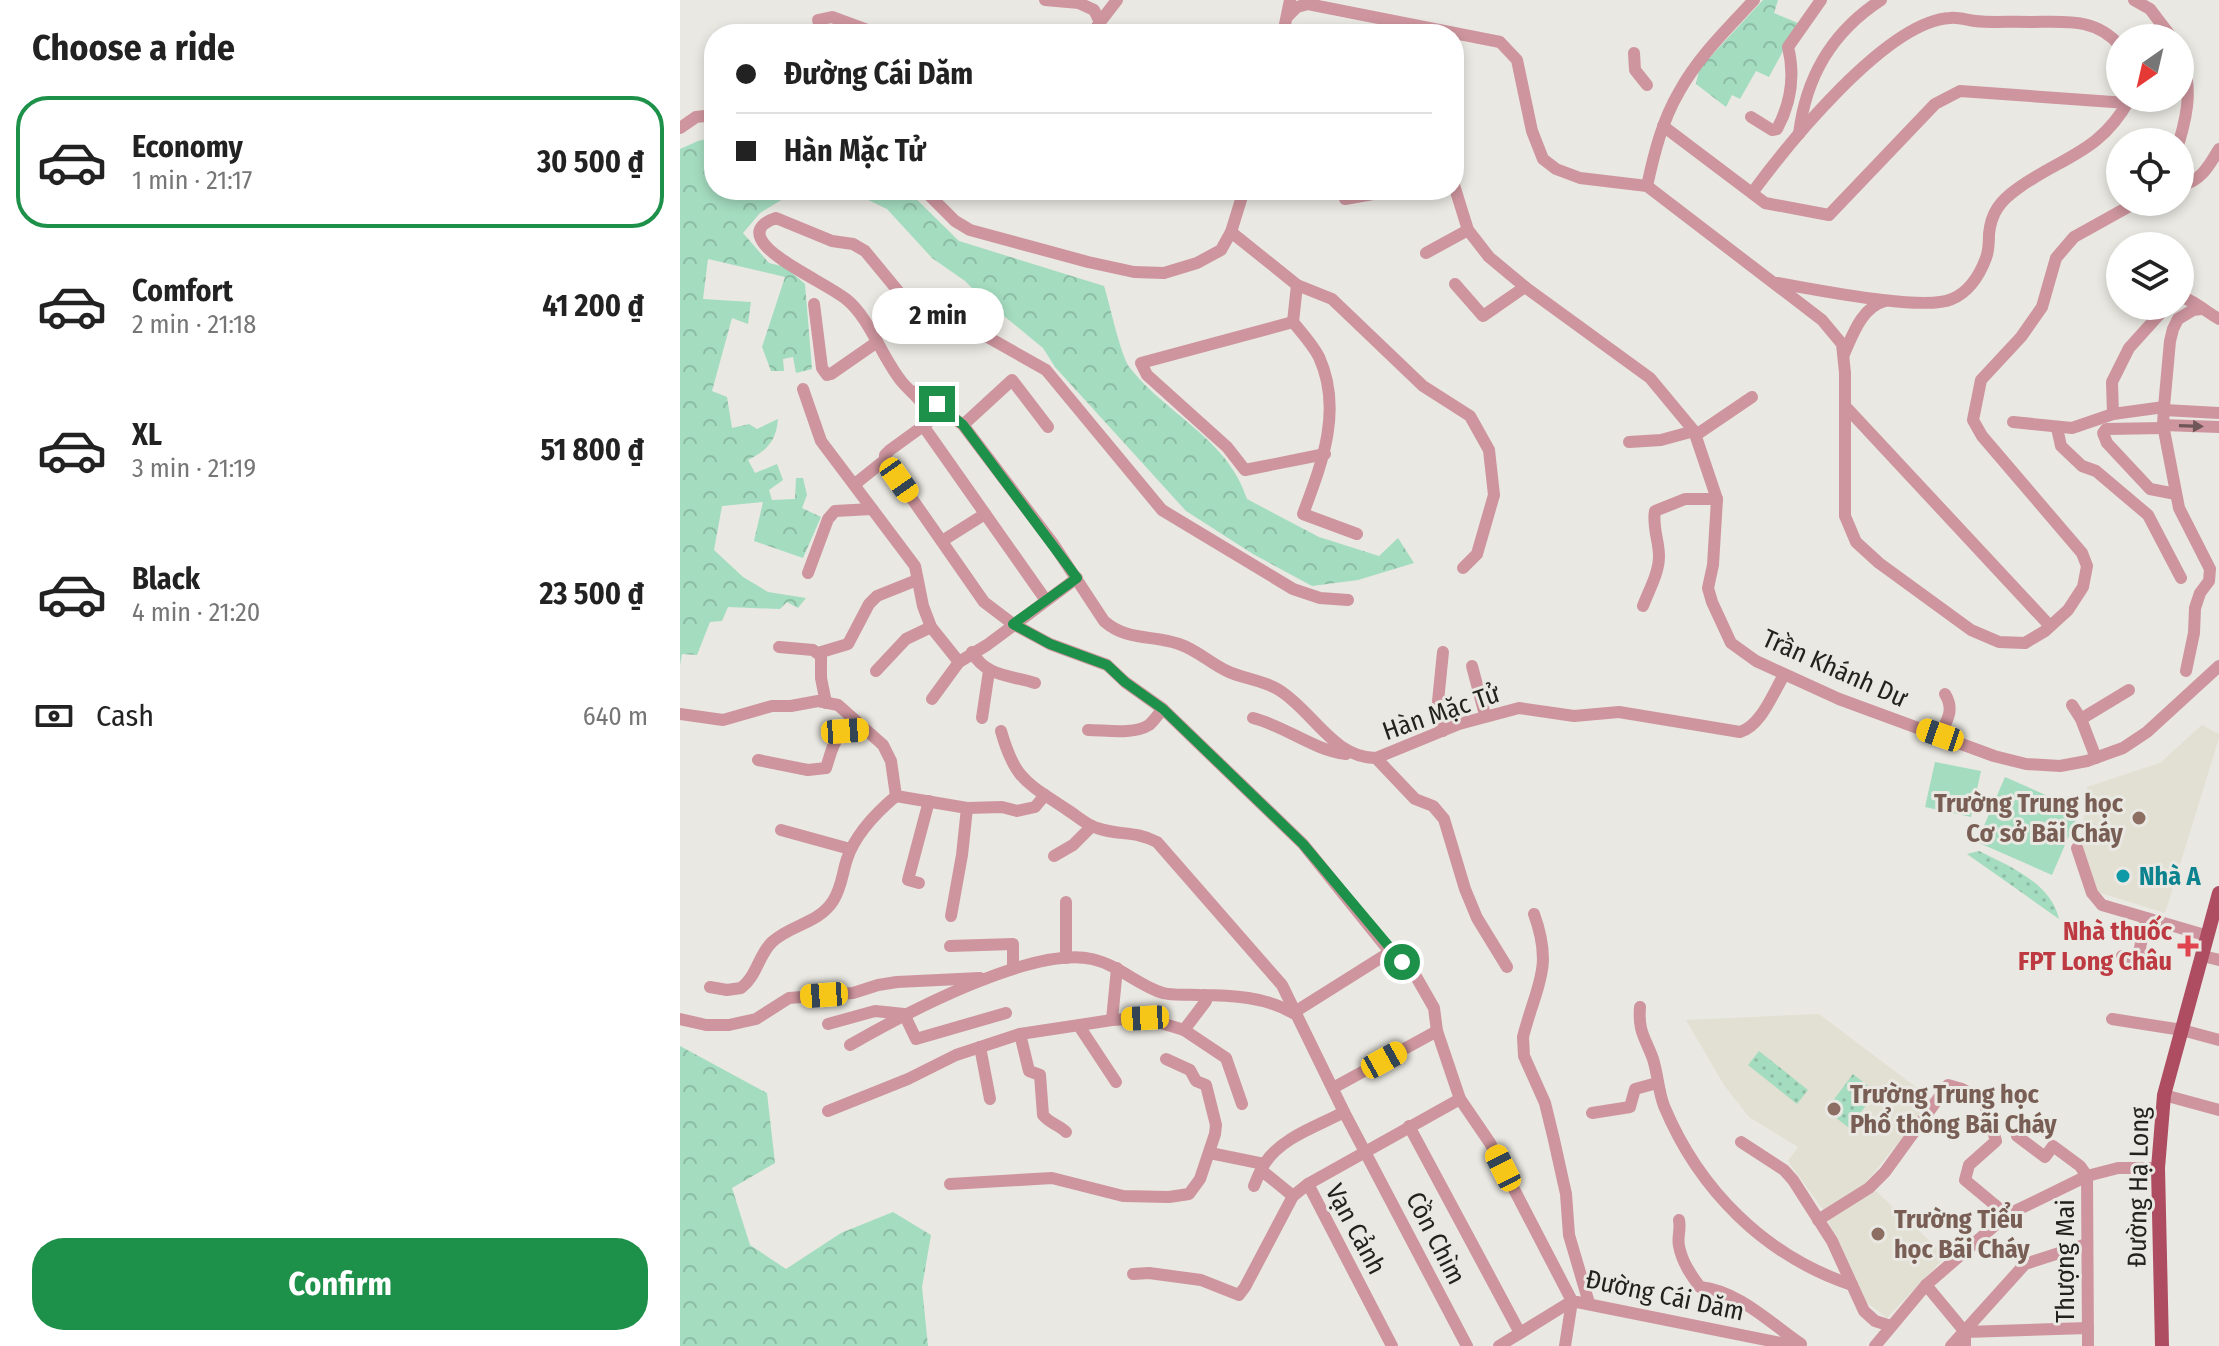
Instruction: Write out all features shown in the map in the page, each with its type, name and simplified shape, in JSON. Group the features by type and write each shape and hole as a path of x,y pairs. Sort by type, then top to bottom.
{"main road":[{"name":"Đường Hạ Long","path":"2162,1346 2158,1168 2164,1095 2219,893"}],"street":[{"path":"1045,0 1079,3 1094,10 1100,22 1117,0"},
{"path":"1285,24 1290,0"},
{"path":"1647,186 1663,126 1679,92 1701,59 1754,0"},
{"path":"1751,117 1772,130 1777,129 1787,110 1793,67 1788,47 1821,0"},
{"path":"1799,134 1814,72 1832,46 1862,13 1881,0"},
{"path":"2134,0 2150,9 2161,24"},
{"path":"1287,17 1297,7 1308,4 1409,24"},
{"path":"819,24 818,20 832,17 851,24"},
{"path":"1752,193 1799,134 1873,57 1901,35 1925,24 1950,18 2082,22 2106,33"},
{"path":"1464,35 1500,42 1517,60 1532,131 1543,159 1556,169 1580,178 1647,186 1822,320 1842,344 1846,407 1845,516 1856,542 1879,563 1971,630 1999,642 2025,643 2050,626 2068,610 2083,587 2087,566 2082,553 1982,436 1973,420 1975,402 1981,380 2021,337 2042,307 2056,258 2074,237 2112,216"},
{"path":"1634,53 1635,70 1647,85"},
{"path":"1663,126 1765,203 1829,215 1935,104 1960,91 2106,100"},
{"path":"1843,357 1857,324 1881,301 1950,301 1966,291 1988,255 1990,225 1995,209 2017,188 2066,162 2101,137 2122,112"},
{"path":"680,128 696,117 704,116"},
{"path":"2194,180 2204,173 2219,149"},
{"path":"937,200 955,221 970,230 1134,272 1164,273 1197,263 1221,250 1231,232 1241,200"},
{"name":"Trần Khánh Dư","path":"1459,200 1468,230 1489,257 1650,378 1695,433 1717,499 1713,565 1708,588 1731,643 1756,661 1839,699 1994,756 2026,764 2060,766 2123,748 2147,732 2219,666"},
{"path":"855,484 885,460 890,450 924,427 930,416 901,381 850,302 771,251 760,238 760,229 765,221 776,218 865,251 903,297 945,313 1046,370 1162,510 1293,589 1320,598 1348,600"},
{"path":"1426,253 1468,230"},
{"path":"1231,232 1297,285 1332,299 1423,386 1470,416 1489,450 1494,495 1477,554 1463,568"},
{"path":"1774,283 1890,301"},
{"path":"1455,284 1483,316 1525,287"},
{"path":"1297,285 1293,322 1318,355 1331,393 1325,454 1303,514 1357,534"},
{"path":"2194,303 2219,319"},
{"path":"814,304 822,368 827,375 877,342"},
{"path":"2186,671 2194,633 2195,608 2214,568 2170,493 2164,409 2173,329 2178,319 2201,309"},
{"path":"2123,429 2112,382 2129,348 2154,320"},
{"path":"1293,322 1141,363 1147,375 1227,447 1245,470 1325,454"},
{"path":"963,425 1012,380 1048,427"},
{"path":"901,381 963,425 1077,578 1104,621 1113,629 1132,636 1176,643 1224,669 1279,690 1350,754"},
{"path":"803,389 821,441 915,566 931,627 959,662"},
{"path":"1629,442 1695,433 1752,397"},
{"path":"1846,407 2050,626"},
{"path":"2013,422 2072,428 2117,413 2164,409 2219,413"},
{"path":"2086,424 2098,436 2106,429 2219,427"},
{"path":"924,427 1045,599"},
{"path":"2057,428 2061,446 2082,466 2096,471 2148,515 2181,578"},
{"path":"2103,433 2107,443 2150,489 2170,493"},
{"name":"Đường Cái Dăm","path":"885,460 984,602 1013,624 1050,644 1107,665 1163,709 1303,844 1390,952 1414,973 1434,1008 1437,1031 1460,1099 1490,1143 1572,1301 1796,1346"},
{"path":"2141,510 2170,493"},
{"path":"1643,606 1658,569 1653,519 1655,511 1685,499 1717,499"},
{"path":"808,573 823,530 835,511 872,509"},
{"path":"942,541 985,514"},
{"path":"932,699 959,662 1077,578"},
{"path":"818,653 848,644 869,604 877,596 917,580"},
{"path":"876,671 906,639 931,627"},
{"path":"779,647 813,650 821,656 826,703"},
{"path":"972,652 977,662 989,671 1035,683"},
{"path":"1443,652 1437,711 1443,731"},
{"path":"1472,666 1485,715"},
{"path":"982,718 989,671"},
{"name":"Hàn Mặc Tử","path":"1253,718 1279,727 1320,748 1361,758 1376,758 1485,715 1519,708 1574,716 1619,712 1740,732 1747,730 1760,716 1784,675"},
{"path":"2081,719 2129,690"},
{"path":"1940,735 1951,713 1945,694"},
{"path":"680,714 723,720 772,706 818,701 838,705 883,745 891,761 896,796"},
{"path":"2072,705 2081,719 2096,758"},
{"path":"1088,730 1143,727 1163,709"},
{"path":"758,760 808,770 826,768 836,738 845,731 864,730"},
{"path":"1001,731 1009,759 1026,783 1092,826 1073,845 1054,856"},
{"path":"1376,758 1415,799 1433,806 1444,819 1477,918 1507,967"},
{"path":"896,796 967,808 1002,807 1017,811 1035,807 1045,795"},
{"path":"710,987 727,990 741,988 754,975 763,953 773,942 785,933 813,922 825,912 842,884 850,849 867,825 896,796"},
{"path":"919,883 908,880 929,801"},
{"path":"951,916 967,808"},
{"name":"Cồn Chìm","path":"1092,826 1112,832 1134,833 1157,842 1282,985 1293,1013 1467,1346"},
{"path":"781,830 850,849"},
{"path":"2077,848 2092,893 2102,905 2208,936"},
{"path":"1066,902 1066,958"},
{"path":"1534,914 1542,935 1545,958 1523,1048 1545,1103 1566,1194 1569,1235 1589,1303"},
{"path":"2122,956 2138,958 2146,918"},
{"path":"950,946 1013,944 1013,967"},
{"path":"850,1045 904,1014 1013,967 1075,956 1095,959 1117,968 1163,993 1275,1002 1293,1013 1390,952"},
{"path":"2203,956 2219,960"},
{"path":"1112,1020 1117,968"},
{"path":"680,1019 706,1025 729,1025 756,1019 789,998 853,993 897,982 991,977"},
{"path":"1184,1030 1206,1001 1204,995"},
{"path":"1640,1007 1639,1026 1653,1059 1663,1102 1687,1155 1733,1211 1762,1238 1812,1270 1852,1285"},
{"path":"828,1024 875,1011 904,1014"},
{"path":"904,1014 916,1039 1006,1013"},
{"path":"828,1111 908,1079 956,1055 1020,1034 1145,1018 1184,1030 1226,1058 1242,1104"},
{"path":"2112,1019 2182,1030 2219,1040"},
{"path":"1079,1026 1116,1082"},
{"path":"1333,1088 1437,1031"},
{"path":"1020,1034 1029,1071 1040,1075 1043,1115 1066,1132"},
{"path":"980,1047 990,1099"},
{"path":"950,1184 1052,1178 1123,1196 1189,1194 1200,1179 1216,1125 1206,1085 1196,1081 1190,1070 1166,1059"},
{"path":"1592,1113 1630,1107 1635,1089 1657,1083"},
{"path":"1818,1220 1869,1188 1885,1172 1948,1085 1984,1101 1996,1141 1969,1165 1965,1180 2007,1215"},
{"path":"2164,1095 2219,1110"},
{"path":"1308,1184 1460,1099"},
{"path":"1254,1186 1262,1167 1293,1137 1344,1112"},
{"path":"1409,1126 1520,1333"},
{"path":"2017,1136 2045,1157 2053,1146 2080,1166 2087,1176"},
{"path":"1741,1142 1784,1170 1832,1241 1864,1311 1875,1321 1891,1326"},
{"path":"1210,1153 1262,1167"},
{"name":"Vạn Cảnh","path":"1262,1167 1293,1196 1308,1184 1392,1346"},
{"path":"1875,1346 1926,1285 2007,1215 2087,1176 2118,1168 2158,1168"},
{"name":"Thượng Mai","path":"2087,1176 2088,1346"},
{"path":"1133,1274 1201,1280 1239,1295 1293,1196"},
{"path":"1679,1220 1678,1244 1690,1274 1700,1287 1716,1289 1729,1296 1803,1346"},
{"path":"1951,1346 2025,1264 2087,1244"},
{"path":"1926,1285 1965,1332 1965,1346"},
{"path":"1499,1346 1572,1301"},
{"path":"1565,1346 1572,1301"},
{"path":"1965,1332 2088,1328"}],"shaded area":[{"name":"Trường Trung học Cơ sở Bãi Cháy","path":"2202,725 2219,734 2219,738 2165,913 2094,891 2080,849 2087,787 2160,763"},
{"name":"Trường Trung học Phổ thông Bãi Cháy","path":"1819,1014 1933,1100 1866,1182 1946,1256 1887,1318 1861,1298 1824,1211 1788,1161 1798,1147 1749,1117 1724,1085 1686,1020"}],"green space":[{"path":"1763,0 1778,0 1774,13 1798,23 1769,77 1756,71 1740,99 1732,95 1726,107 1696,84 1699,69"},
{"path":"704,140 704,200 781,200 760,213 743,233 769,263 785,267 805,284 812,369 796,373 793,357 783,359 784,371 771,371 762,347 785,277 708,259 703,299 751,302 748,324 732,318 712,391 727,397 732,428 749,424 757,429 778,419 769,444 748,460 755,473 777,464 783,480 769,490 772,500 795,499 796,478 803,478 807,495 802,508 821,517 803,558 754,541 763,502 722,506 714,550 743,577 768,592 806,598 798,608 787,602 780,609 728,607 722,621 710,622 697,655 682,654 680,665 680,149"},
{"path":"868,200 917,200 959,241 1104,286 1130,368 1226,460 1247,499 1319,537 1379,556 1398,538 1414,563 1358,580 1312,586 1253,554 1186,511 1055,367 1043,348 965,281 932,258 887,209"},
{"path":"1935,762 1981,771 1971,817 1925,807"},
{"path":"2005,777 2080,810 2052,875 1977,842"},
{"path":"1979,851 2038,886 2054,906 2059,919 1967,854"},
{"path":"680,1046 767,1093 775,1163 732,1188 750,1245 786,1269 841,1233 893,1212 931,1235 922,1287 928,1346 680,1346"},
{"path":"1759,1051 1808,1090 1797,1104 1748,1065"},
{"path":"1853,1074 1876,1092 1849,1128 1826,1110"}],"place":[{"name":"Trường Trung học Cơ sở Bãi Cháy","path":"2139,818"},
{"name":"Nhà A","path":"2123,876"},
{"name":"Nhà thuốc FPT Long Châu","path":"2188,946"},
{"name":"Trường Trung học Phổ thông Bãi Cháy","path":"1834,1109"},
{"name":"Trường Tiểu học Bãi Cháy","path":"1878,1234"}],"route":[{"path":"937,404 963,425 1077,578 1013,624 1050,644 1107,665 1163,709 1303,844 1390,952 1402,962"}]}
